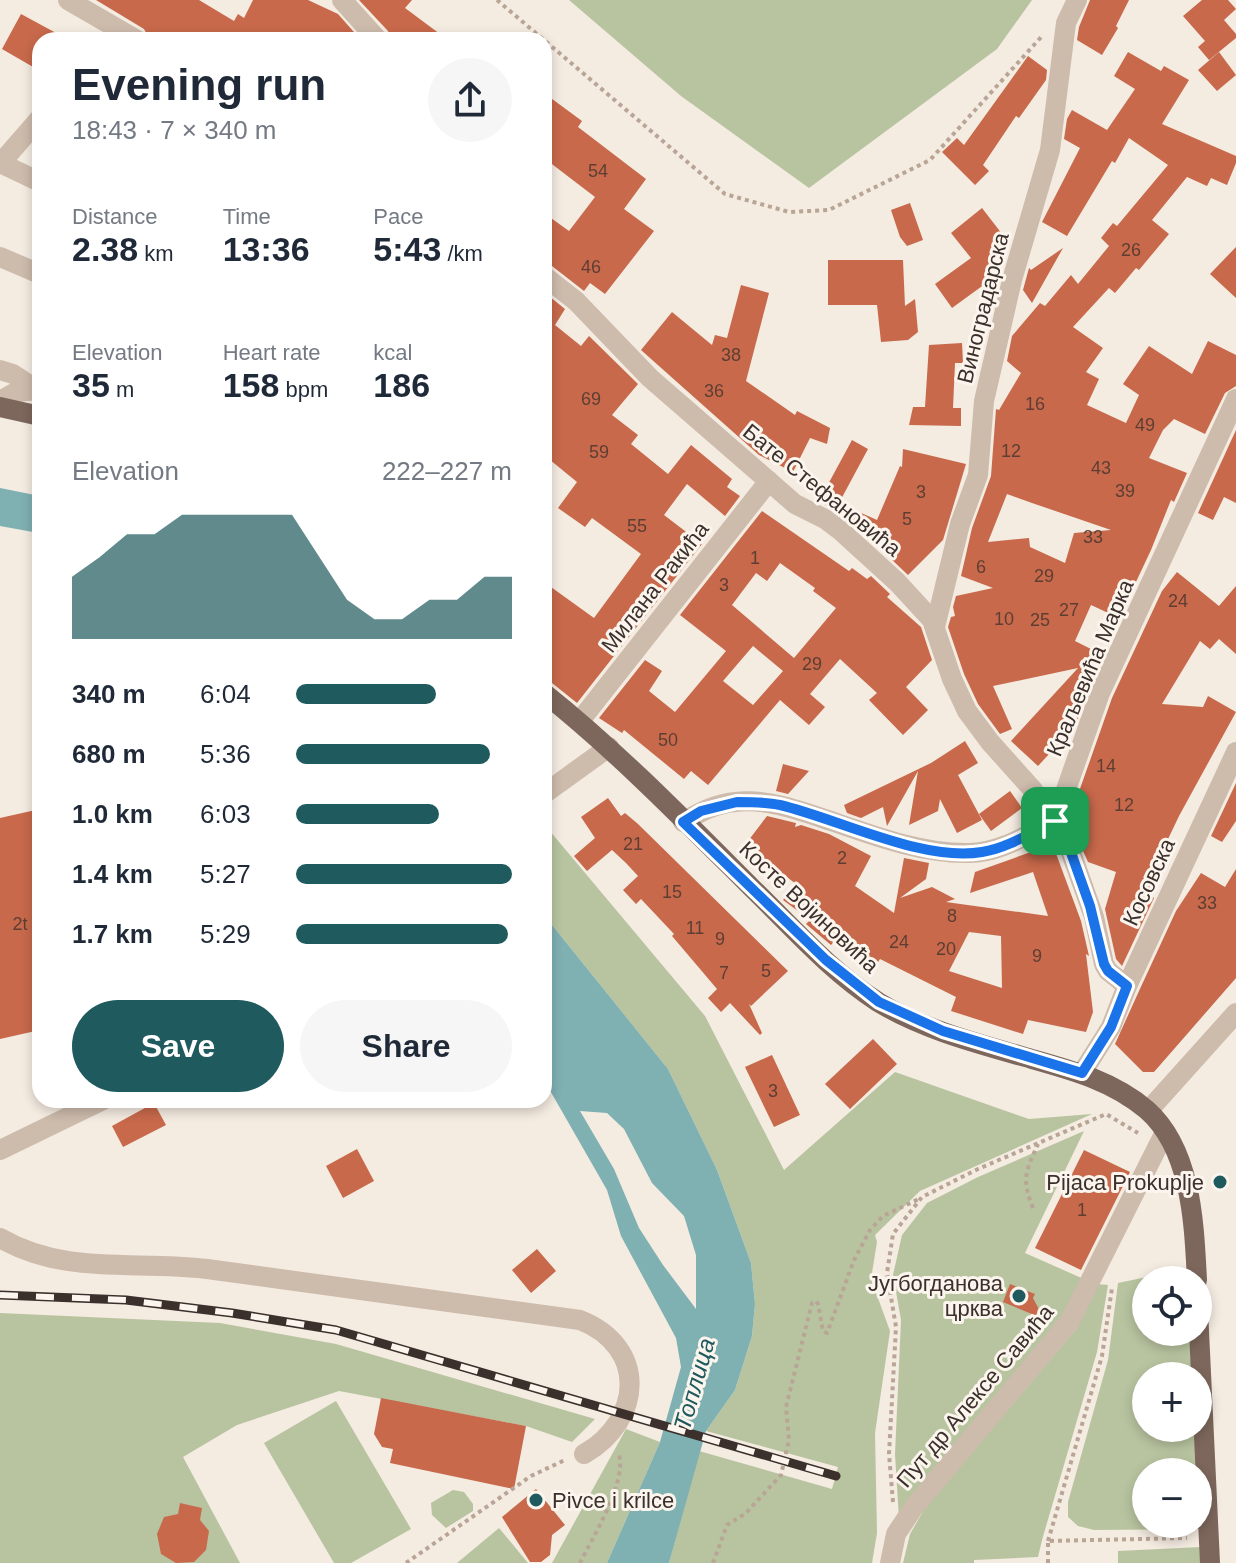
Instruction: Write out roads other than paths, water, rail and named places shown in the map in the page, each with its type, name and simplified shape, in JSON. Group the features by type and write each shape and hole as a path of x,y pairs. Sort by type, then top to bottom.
{"main road":[{"path":"0,407 32,414"},
{"name":"Косте Војиновића","path":"552,700 609,747 826,960 879,1002 943,1031 1082,1073 1123,1092 1148,1111 1161,1140 1179,1159 1189,1195 1196,1266"},
{"path":"1200,1346 1210,1563"}],"street":[{"path":"68,0 123,32"},
{"path":"342,0 371,32"},
{"name":"Виноградарска","path":"935,627 960,524 978,475 984,401 1012,280 1050,150 1064,35 1075,3"},
{"path":"99,32 105,22"},
{"path":"32,127 0,164 32,178"},
{"path":"0,257 32,271"},
{"name":"Бате Стефановића","path":"552,282 576,301 650,378 795,504 841,531 907,593 935,627 952,679 967,711 1033,790 1069,847 1090,906 1104,964 1127,986"},
{"path":"0,370 32,386"},
{"path":"0,401 16,392 32,391"},
{"name":"Краљевића Марка","path":"1055,821 1095,703 1236,399"},
{"name":"Милана Ракића","path":"579,722 769,481"},
{"path":"552,788 609,747"},
{"name":"Косовска","path":"1082,1073 1111,1027 1127,986 1236,752"},
{"path":"683,822 701,811 727,803 777,804 897,841 969,853 1004,846 1055,821"},
{"path":"1148,1111 1236,1013"},
{"path":"0,1150 87,1108"},
{"name":"Пут др Алексе Савића","path":"890,1563 896,1534 914,1507 1070,1321 1161,1140"},
{"path":"0,1238 30,1254 70,1264 204,1269 580,1320 606,1334 616,1345 628,1372 628,1400 617,1426 609,1436 584,1454"}],"water":[{"path":"0,488 32,494 32,532 0,526"},
{"name":"Топлица","path":"552,925 668,1069 717,1170 751,1263 755,1304 752,1336 735,1390 706,1431 669,1563 607,1563 660,1442 681,1367 676,1338 621,1236 607,1190 552,1094","holes":["580,1111 607,1113 624,1129 652,1183 684,1216 696,1255 696,1309 639,1228 614,1169"]}],"railway":[{"path":"0,1295 126,1300 336,1330 836,1476"}],"place":[{"name":"Pijaca Prokuplje","path":"1220,1182"},
{"name":"Југбогданова црква","path":"1019,1296"},
{"name":"Pivce i krilce","path":"536,1500"}]}
